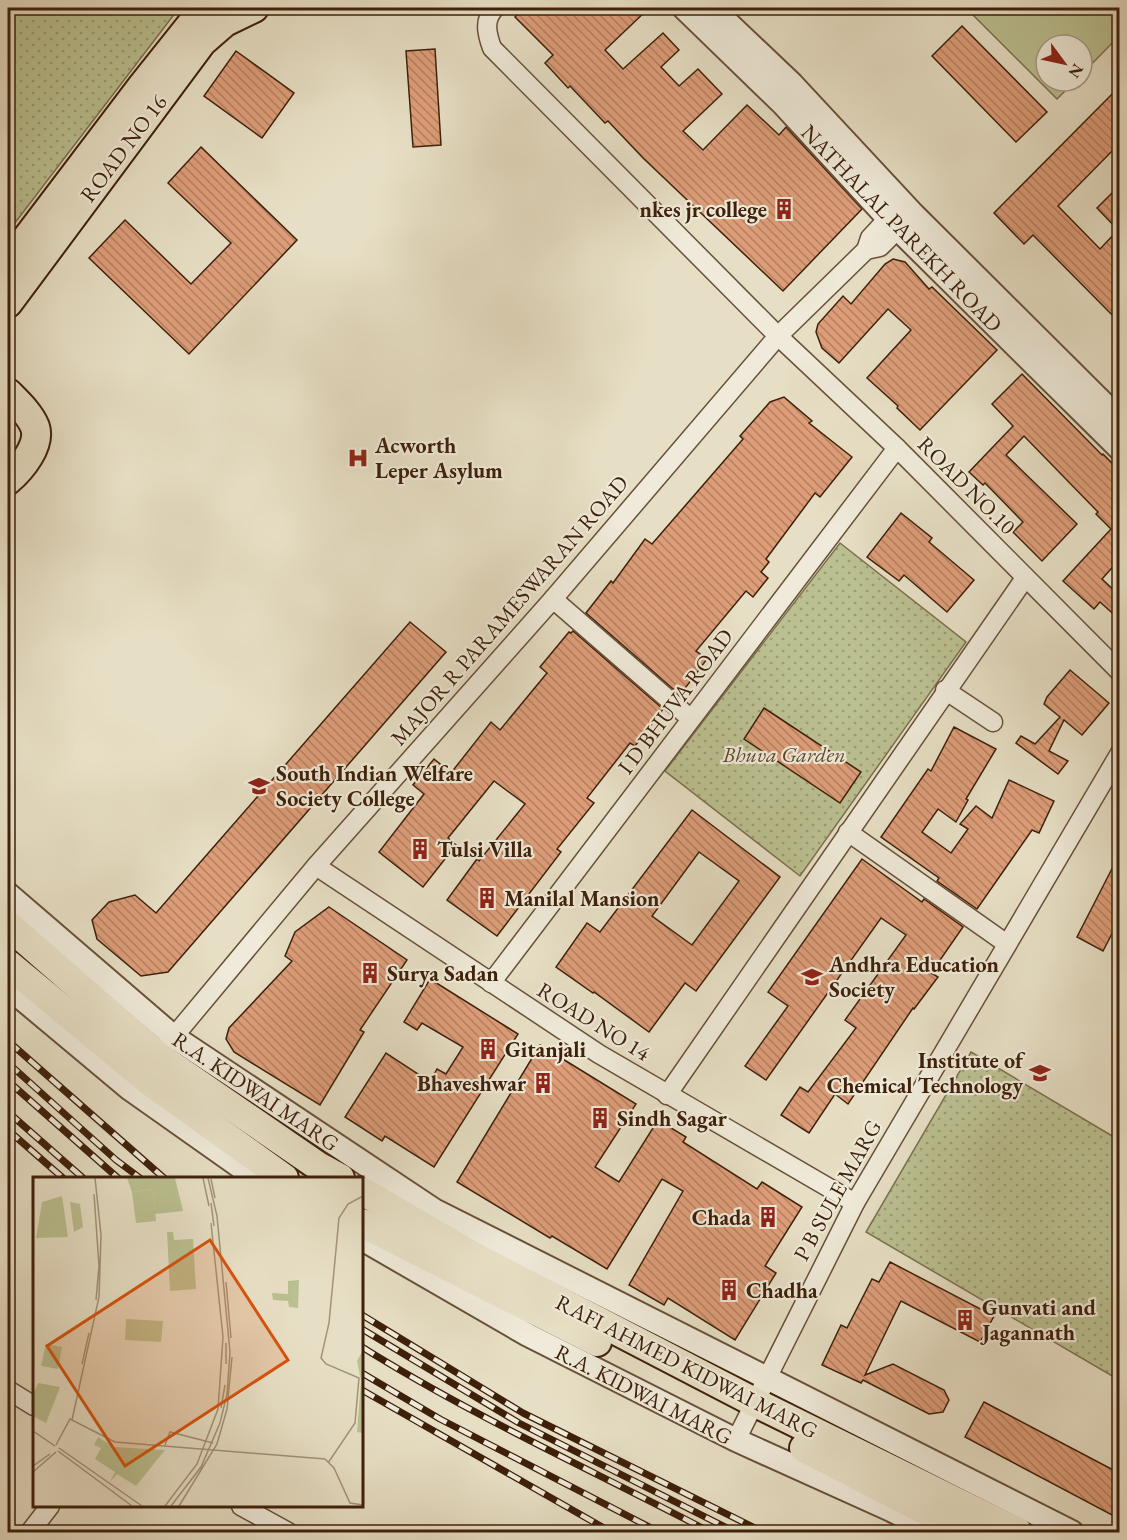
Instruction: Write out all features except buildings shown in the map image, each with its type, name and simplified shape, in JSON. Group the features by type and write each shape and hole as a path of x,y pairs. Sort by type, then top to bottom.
{"main road":[{"name":"ROAD NO 16","path":"8,303 165,75 190,26 209,8"},
{"name":"ROAD NO 16","path":"8,263 165,75 225,22 254,8"},
{"path":"8,393 21,406 35,428 34,448 8,480"},
{"path":"8,925 151,1064 282,1177"},
{"path":"8,964 151,1064 337,1177"},
{"name":"RAFI AHMED KIDWAI MARG","path":"363,1192 475,1257 751,1409 1018,1533"},
{"path":"363,1222 751,1409 967,1533"}],"street":[{"name":"ROAD NO.10","path":"495,8 491,12 486,30 492,48 778,336 897,448 1119,672"},
{"name":"NATHALAL PAREKH ROAD","path":"684,8 727,36 792,84 900,216 1119,449"},
{"name":"NATHALAL PAREKH ROAD","path":"712,8 727,36"},
{"name":"MAJOR R PARAMESWARAN ROAD","path":"151,1064 316,866 554,599 778,336 866,250 880,247 900,216"},
{"name":"NATHALAL PAREKH ROAD","path":"900,216 1119,420"},
{"name":"I D BHUVA ROAD","path":"491,983 897,448"},
{"path":"667,1095 945,690 1025,578"},
{"path":"554,599 691,719"},
{"path":"945,690 993,722"},
{"name":"P B SULE MARG","path":"751,1409 855,1203 1119,753"},
{"path":"848,832 1007,944"},
{"name":"ROAD NO 14","path":"316,866 599,1054 855,1203"},
{"name":"R.A. KIDWAI MARG","path":"8,894 151,1064 254,1177"},
{"name":"R.A. KIDWAI MARG","path":"8,987 151,1064 434,1210 751,1409 891,1510 935,1533"},
{"name":"R.A. KIDWAI MARG","path":"363,1240 528,1335 751,1409 1072,1533"},
{"path":"8,1390 33,1405"},
{"path":"30,1533 49,1507"},
{"path":"243,1507 288,1533"}],"green space":[{"path":"8,8 179,8 8,232"},
{"path":"966,8 1119,8 1119,36 1094,62 1094,33 1034,33 1034,76"},
{"path":"1051,93 1063,93 1057,99"},
{"name":"Bhuva Garden","path":"840,543 966,642 800,876 665,771"},
{"path":"971,1052 1119,1140 1119,1380 866,1232"}],"railway":[{"path":"8,1041 163,1177"},
{"path":"8,1063 116,1160 139,1177"},
{"path":"8,1081 117,1177"},
{"path":"8,1112 82,1177"},
{"path":"8,1130 62,1177"},
{"path":"363,1316 523,1413 763,1532"},
{"path":"363,1330 519,1423 735,1532"},
{"path":"363,1348 447,1397 710,1532"},
{"path":"363,1374 440,1419 659,1532"},
{"path":"363,1391 611,1532"}],"place":[{"name":"nkes jr college","path":"784,209"},
{"name":"Acworth Leper Asylum","path":"358,458"},
{"name":"South Indian Welfare Society College","path":"259,786"},
{"name":"Tulsi Villa","path":"420,849"},
{"name":"Manilal Mansion","path":"487,898"},
{"name":"Surya Sadan","path":"370,973"},
{"name":"Andhra Education Society","path":"812,977"},
{"name":"Gitanjali","path":"488,1049"},
{"name":"Institute of Chemical Technology","path":"1040,1073"},
{"name":"Bhaveshwar","path":"543,1083"},
{"name":"Sindh Sagar","path":"600,1118"},
{"name":"Chada","path":"768,1217"},
{"name":"Chadha","path":"729,1290"},
{"name":"Gunvati and Jagannath","path":"965,1320"}]}
